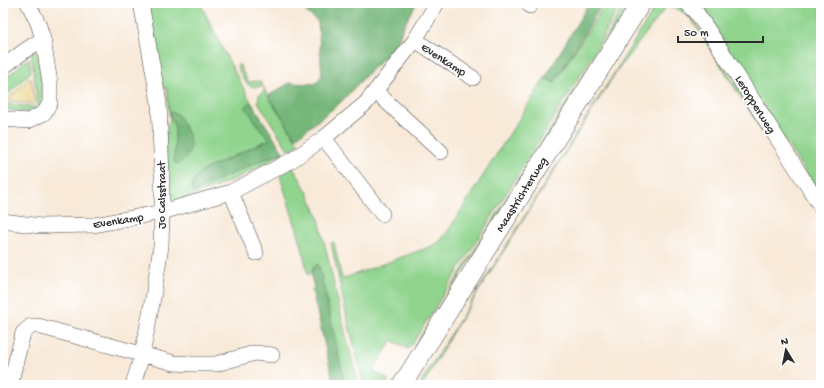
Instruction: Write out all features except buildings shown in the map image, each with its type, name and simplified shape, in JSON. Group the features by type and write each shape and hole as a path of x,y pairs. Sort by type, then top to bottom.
{"main road":[{"name":"Maastrichterweg","path":"402,385 641,3"}],"street":[{"path":"3,119 28,121 44,113 50,103 50,83 43,39 38,23 28,3"},
{"name":"Jo Calsstraat","path":"134,385 142,355 154,290 161,246 162,212 159,103 141,3"},
{"name":"Evenkamp","path":"3,221 40,226 94,225 162,212 231,192 292,160 324,138 366,102 415,40 437,3"},
{"name":"Leropperweg","path":"687,3 697,13 821,207"},
{"path":"3,67 43,39"},
{"name":"Evenkamp","path":"415,40 473,78"},
{"path":"375,91 441,152"},
{"path":"324,138 382,214"},
{"path":"231,192 256,253"},
{"path":"10,385 10,357 23,334 31,326 38,326 174,363 216,364 255,353 272,355"}],"green space":[{"path":"147,3 200,3 251,102 246,106 261,130 270,139 204,170 197,192 203,187 262,160 283,152 284,153 256,169 228,182 168,204 165,126 170,123 167,89 162,86"},
{"path":"296,3 417,3 403,27 397,44 391,51 340,103 296,138 268,96 289,83 315,84 322,75 318,22"},
{"path":"589,3 603,3 554,83 545,78"},
{"path":"606,3 621,3 596,50 411,346 408,349 392,340 373,371 389,380 385,385 364,385 348,322 331,243 334,242 342,279 439,242 446,234 545,78 554,83"},
{"path":"625,3 632,3 416,347 414,347 599,51"},
{"path":"658,3 678,3 687,11 797,177 796,181 784,166 692,20 681,11 668,5 618,69 451,335 423,385 419,385"},
{"path":"697,3 821,3 821,197"},
{"path":"31,52 37,52 41,76 43,103 40,107 38,106"},
{"path":"29,58 31,72 3,99 3,80"},
{"path":"239,64 248,82 260,81 263,86 257,87 249,85 237,66"},
{"path":"265,90 299,144 289,151 258,102 259,95"},
{"path":"251,102 283,152 203,187 197,192 193,192 192,186 196,177 204,170 270,139 261,130 245,106"},
{"path":"3,103 35,107 38,110 26,112 3,109"},
{"path":"169,111 178,115 187,132 190,142 187,156 178,164 174,161 175,129"},
{"path":"293,167 307,191 318,215 359,385 345,385 318,264 312,270 311,274 308,275 301,243 280,176"},
{"path":"318,264 345,385 334,385 312,290 314,288 312,272"}],"sand":[{"path":"31,77 35,104 7,100"}]}
